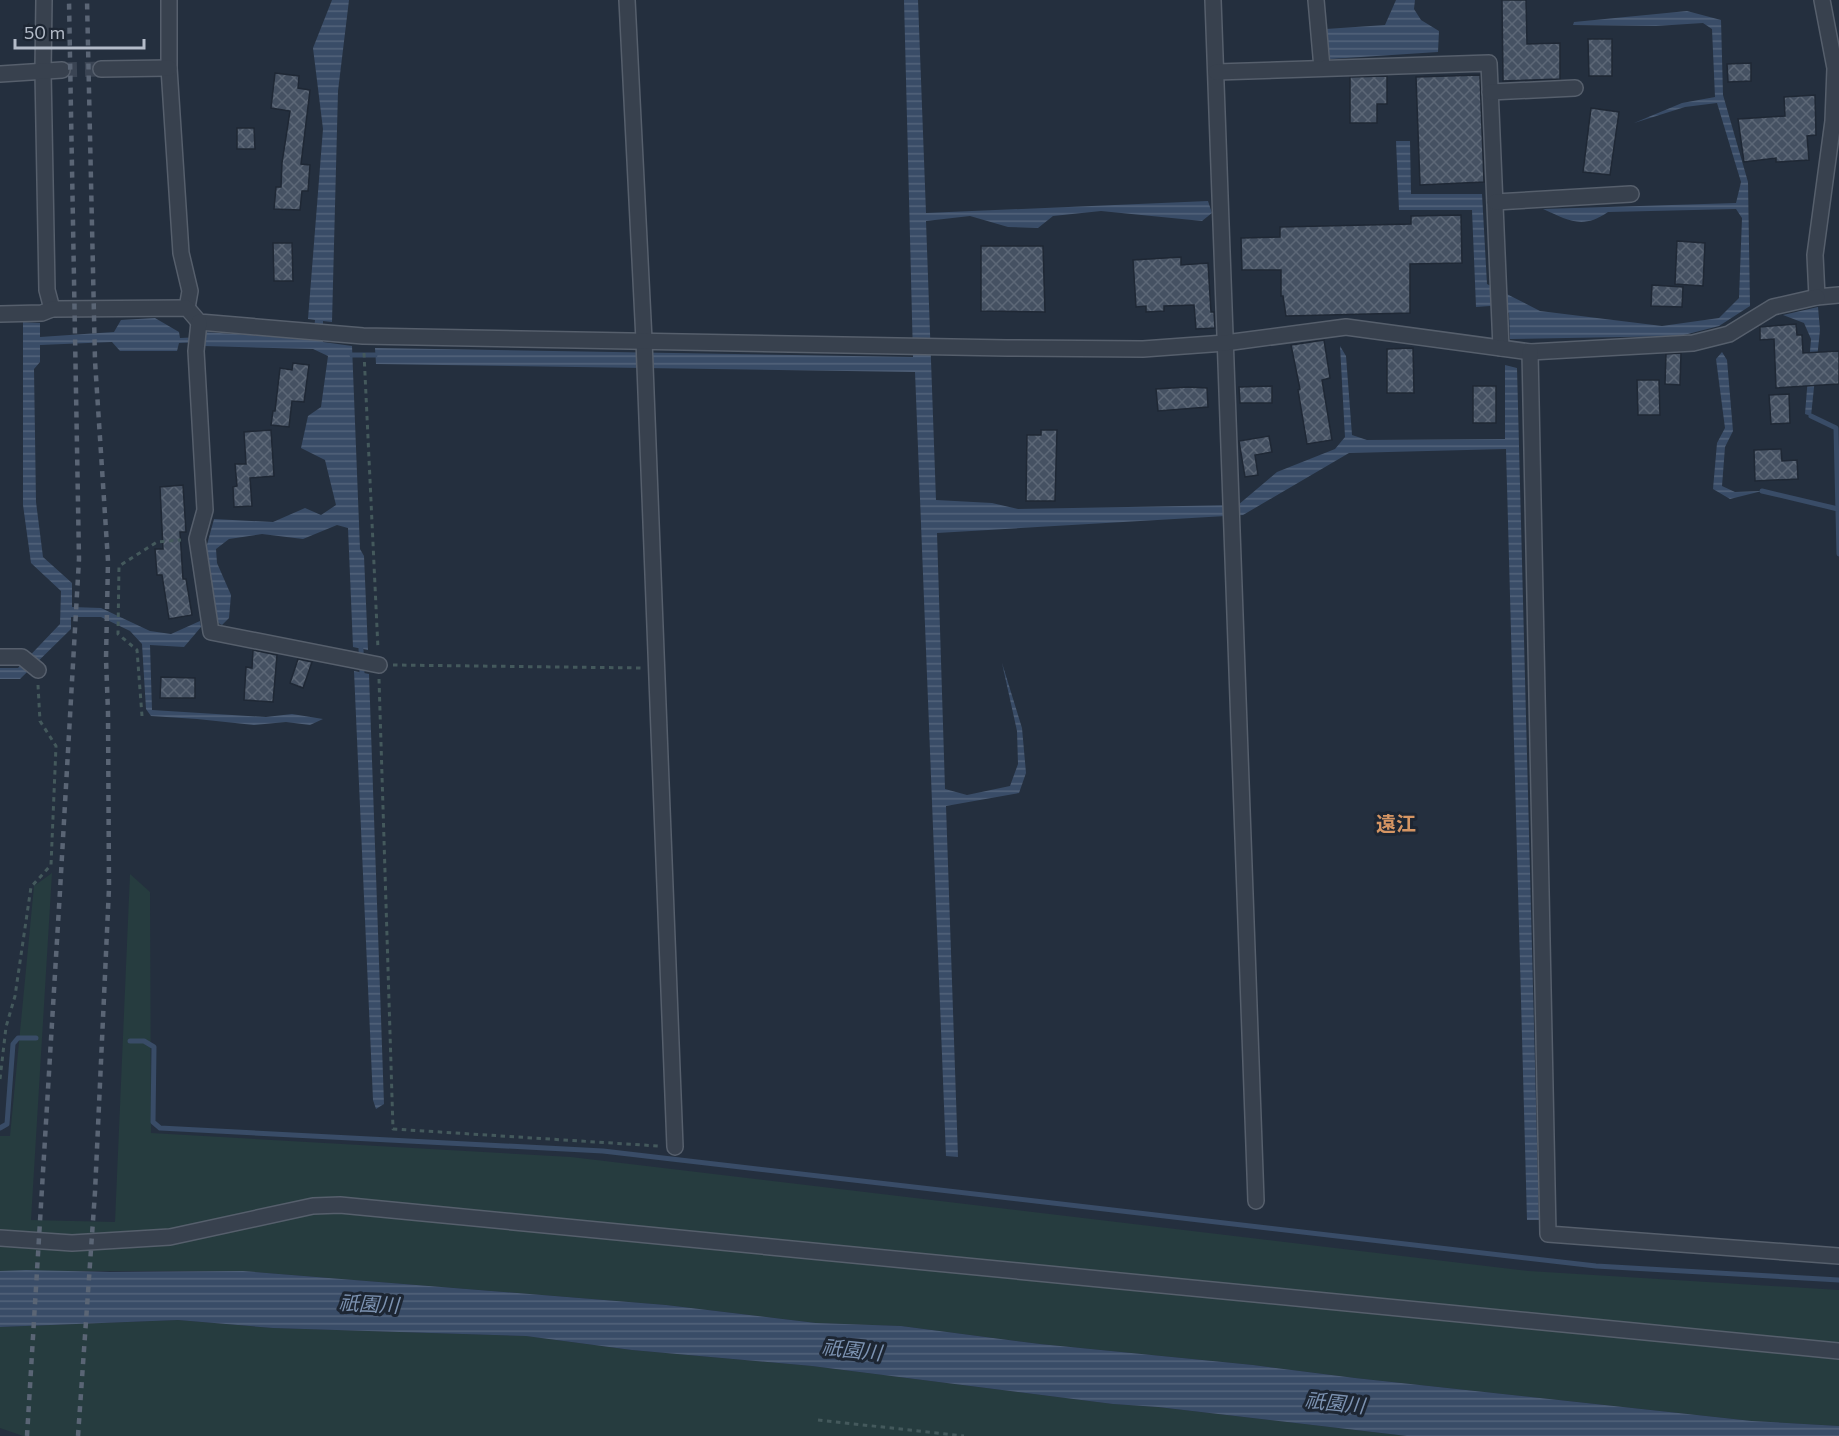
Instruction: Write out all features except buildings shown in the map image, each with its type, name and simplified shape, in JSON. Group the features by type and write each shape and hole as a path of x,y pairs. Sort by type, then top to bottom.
{"street":[{"path":"44,0 47,290 52,309"},
{"path":"169,0 169,68 181,253 190,291 187,308 198,327 196,351 205,510 197,539 211,632 367,663"},
{"path":"627,0 644,344 675,1148"},
{"path":"1213,0 1256,1200"},
{"path":"1316,0 1322,68"},
{"path":"1817,297 1815,255 1833,121 1835,68 1822,0"},
{"path":"1216,72 1489,63 1501,348"},
{"path":"101,69 169,68"},
{"path":"0,74 62,70"},
{"path":"1490,92 1575,88"},
{"path":"1495,202 1630,194"},
{"path":"198,327 308,331 363,336 644,344 1143,349 1226,343 1346,327 1530,352 1694,344 1729,333 1773,308 1817,297 1839,295"},
{"path":"0,314 42,313 52,309 187,308"},
{"path":"1530,352 1548,1234 1839,1256"},
{"path":"0,657 22,657 38,670"},
{"path":"0,1238 72,1243 170,1237 313,1206 340,1205 1839,1351"}],"path":[{"path":"363,347 367,663 393,1129 675,1148"},
{"path":"142,716 137,650 118,634 119,566 157,542 197,539"},
{"path":"367,663 656,668"},
{"path":"0,1079 6,1027 15,996 31,887 51,865 56,746 40,721 38,670"},
{"path":"818,1420 964,1436"}],"green space":[{"path":"52,873 31,1220 115,1222 130,874 150,892 151,1133 571,1157 1529,1271 1839,1290 1839,1426 1752,1421 1253,1365 1040,1344 901,1326 816,1323 666,1305 243,1271 0,1271 0,1136 10,1136 34,886"},
{"path":"178,1320 273,1328 526,1336 632,1350 812,1366 1113,1404 1158,1407 1407,1436 23,1436 0,1428 0,1327"}],"water":[{"path":"332,0 349,0 338,91 332,322 323,321 323,342 352,346 360,549 364,556 368,650 353,647 348,528 337,525 303,539 262,534 229,539 216,549 217,563 231,595 229,618 222,625 213,620 205,552 214,519 273,522 305,508 321,515 336,505 325,460 301,448 308,416 321,407 328,356 313,349 204,346 203,342 179,343 177,351 120,351 112,342 40,345 40,362 34,369 36,502 43,557 72,583 72,607 101,608 150,631 171,634 200,621 201,627 184,647 150,645 152,710 266,717 292,714 323,719 310,725 286,722 254,725 151,716 146,709 142,644 130,631 101,617 71,617 71,629 20,679 0,679 0,668 18,668 60,624 61,591 31,563 23,505 23,322 40,323 40,337 114,332 121,320 155,318 179,332 180,338 203,337 203,332 313,339 315,320 308,319 323,129 313,48"},
{"path":"904,0 918,0 926,213 1208,201 1212,213 1202,221 1101,211 1053,216 1038,228 1008,227 970,216 926,221 936,500 992,503 1018,509 1238,505 1277,472 1335,449 1345,437 1340,346 1346,356 1352,435 1367,440 1505,439 1505,365 1517,368 1539,1220 1527,1220 1506,449 1349,453 1243,515 937,533 945,789 967,795 1010,786 1018,764 1017,731 1002,663 1022,728 1026,773 1019,793 946,806 958,1157 946,1156 915,372 376,364 375,348 913,357"},
{"path":"1396,0 1415,0 1414,9 1421,20 1439,31 1438,52 1330,59 1326,29 1385,25"},
{"path":"1687,11 1721,20 1723,95 1748,182 1750,306 1719,326 1680,336 1510,339 1509,313 1490,306 1476,307 1472,210 1399,210 1396,141 1410,141 1411,194 1482,194 1487,284 1540,311 1662,326 1719,318 1739,298 1742,218 1736,209 1608,212 1583,222 1568,220 1543,209 1736,203 1741,182 1717,103 1685,107 1634,123 1682,103 1715,97 1712,29 1703,23 1656,26 1573,25 1574,22"},
{"path":"1818,307 1820,330 1811,416 1805,414 1811,339 1804,323 1783,315"},
{"path":"1722,352 1727,360 1733,431 1725,447 1722,486 1735,492 1762,491 1730,499 1713,489 1717,443 1725,428 1716,359"},
{"path":"354,671 369,674 384,1104 376,1109 373,1100"},
{"name":"祇園川","path":"0,1271 243,1271 666,1305 816,1323 901,1326 1040,1344 1253,1365 1752,1421 1839,1426 1839,1436 1407,1436 1158,1407 1113,1404 812,1366 632,1350 526,1336 273,1328 178,1320 0,1327"}],"waterway":[{"path":"352,355 375,355"},
{"path":"1811,416 1836,428 1839,554"},
{"path":"1762,491 1838,509"},
{"path":"361,649 362,673"},
{"path":"0,1128 7,1124 13,1044 18,1038 36,1038"},
{"path":"130,1041 144,1041 154,1047 153,1122 160,1128 603,1151 1596,1266 1839,1280"}],"tunnel":[{"path":"62,70 101,69"}],"railway":[{"path":"27,1436 79,559 69,0"},
{"path":"78,1436 95,1192 109,888 106,659 108,561 95,361 87,0"}],"district":[{"name":"遠江","path":"1396,823"}]}
